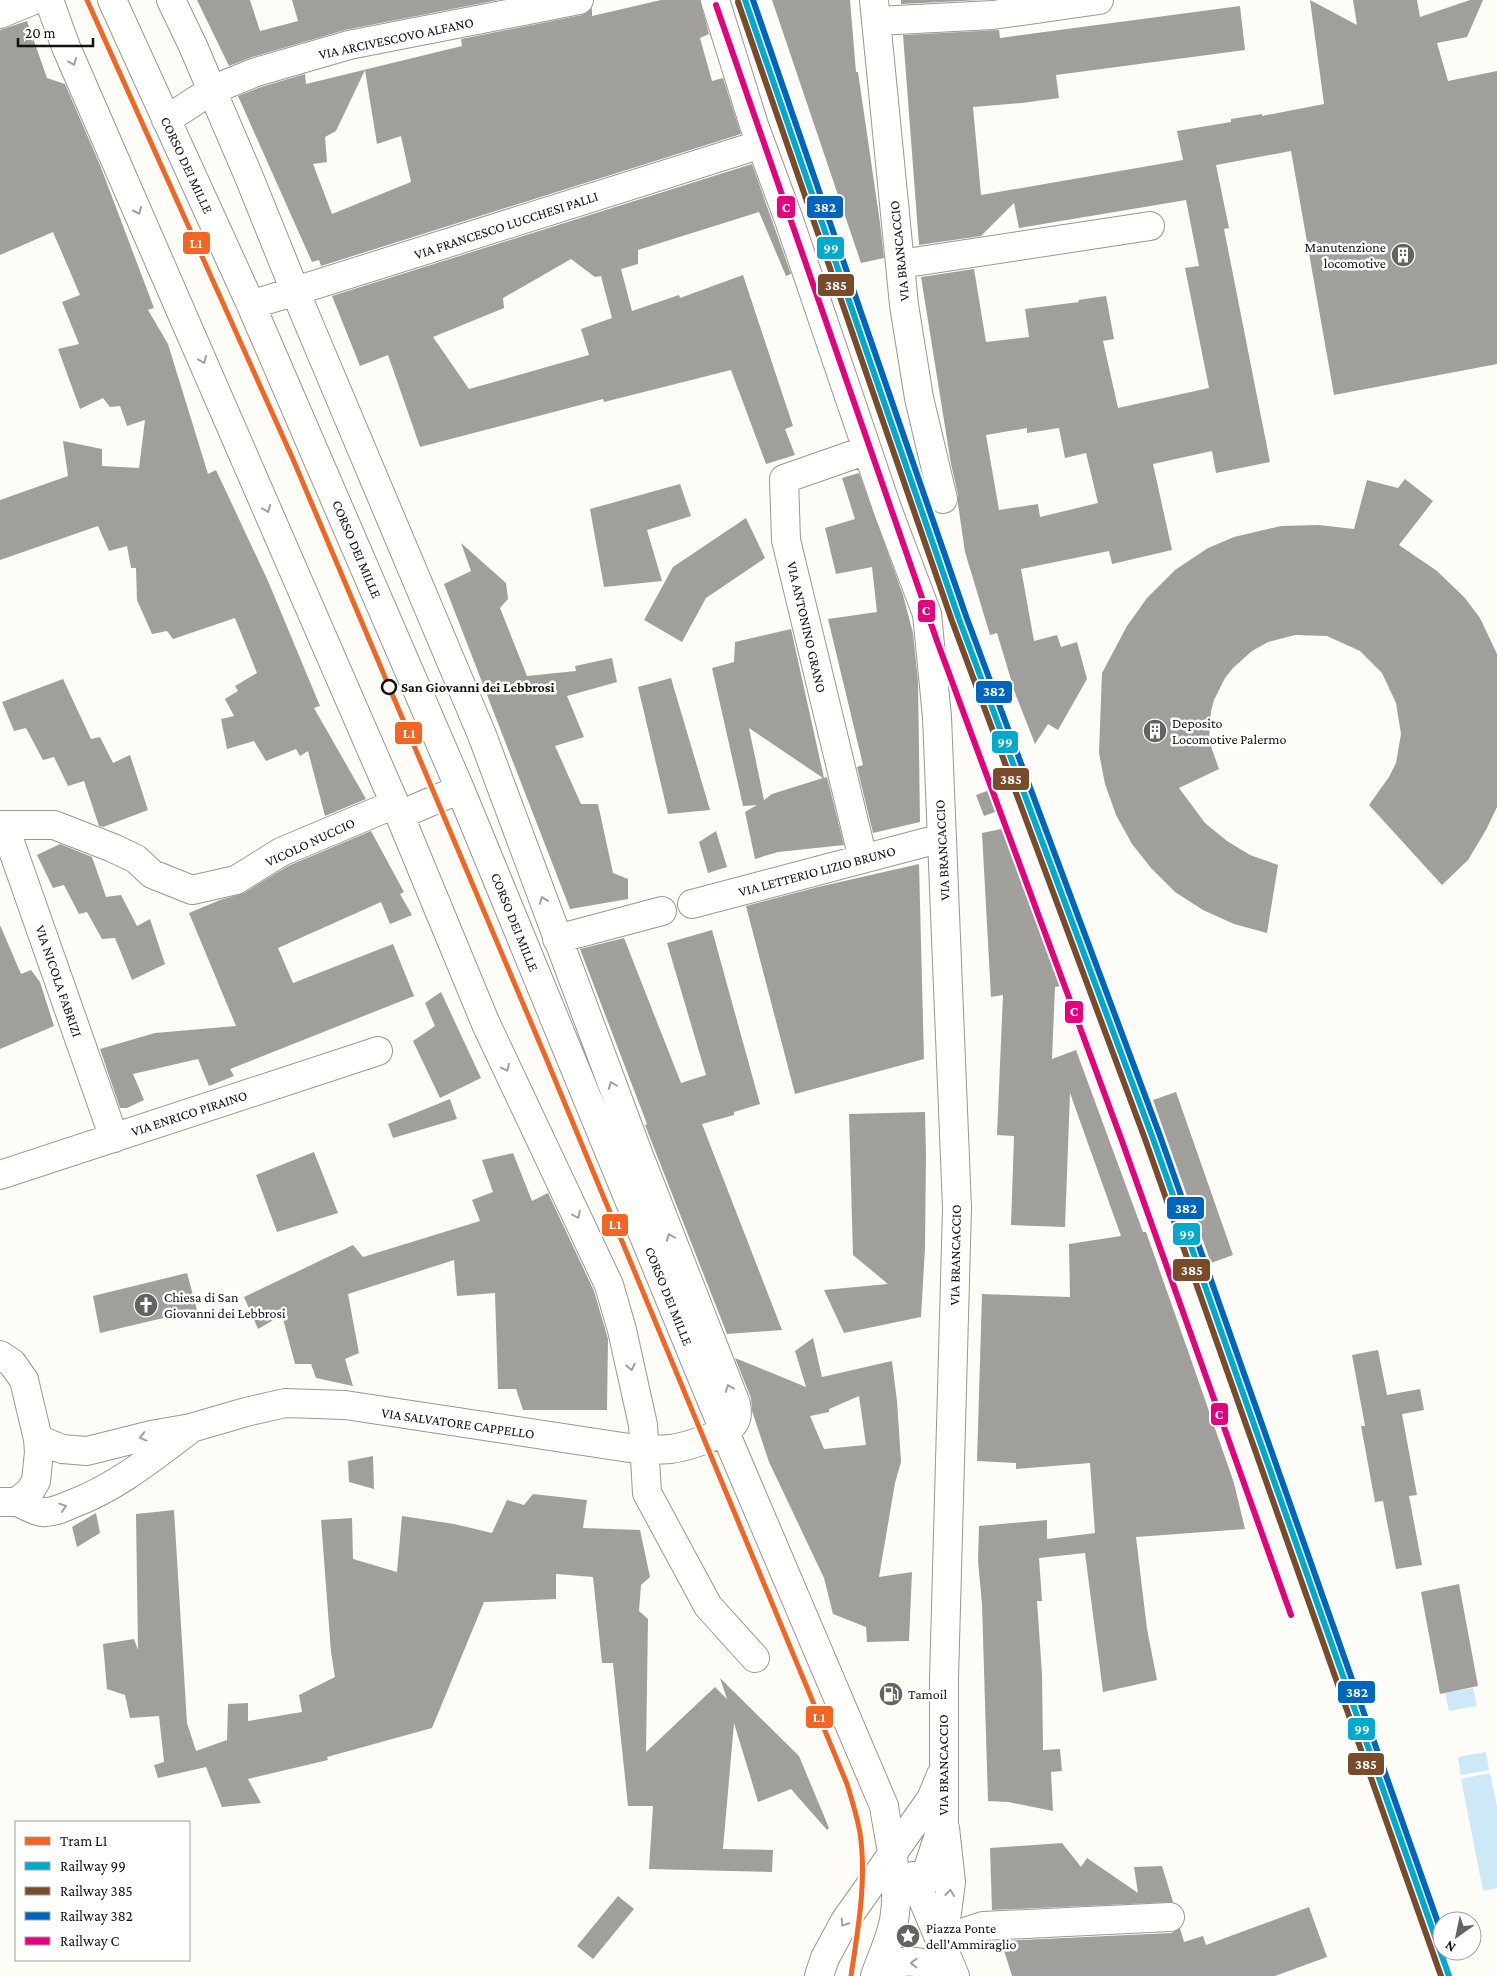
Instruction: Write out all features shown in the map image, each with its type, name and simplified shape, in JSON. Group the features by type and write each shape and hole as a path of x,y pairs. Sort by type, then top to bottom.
{"street":[{"path":"0,14 34,0"},
{"path":"49,0 70,55 397,809 486,1024 609,1285 622,1330 643,1425 646,1493 708,1606 755,1658"},
{"name":"CORSO DEI MILLE","path":"112,0 251,305 460,789 725,1431 884,1806 895,1848"},
{"path":"171,0 212,90 482,735 638,1153 736,1404 737,1413 734,1423 725,1431"},
{"name":"VIA ARCIVESCOVO ALFANO","path":"166,120 212,90 256,72 349,45 579,0"},
{"name":"VIA BRANCACCIO","path":"715,0 760,143 789,220 888,511 927,614 936,717 957,1208 944,1679 944,1819 920,1893"},
{"path":"876,10 993,15 1099,0"},
{"name":"VIA BRANCACCIO","path":"876,10 904,305 919,398 943,500"},
{"name":"VIA FRANCESCO LUCCHESI PALLI","path":"251,305 740,151 760,143"},
{"path":"900,264 1150,226"},
{"name":"VIA ANTONINO GRANO","path":"863,859 786,540 784,479 867,450"},
{"name":"VICOLO NUCCIO","path":"2,825 54,826 136,859 152,874 192,890 236,880 281,852 397,809 460,789"},
{"name":"VIA NICOLA FABRIZI","path":"2,825 114,1138"},
{"name":"VIA LETTERIO LIZIO BRUNO","path":"692,904 942,838"},
{"path":"558,939 662,912"},
{"name":"VIA ENRICO PIRAINO","path":"0,1175 378,1051"},
{"path":"0,1355 12,1363 24,1380 38,1439 39,1452 36,1481 30,1491 9,1502"},
{"name":"VIA SALVATORE CAPPELLO","path":"38,1439 62,1449 87,1451 150,1435 191,1428 285,1403 345,1406 645,1449 672,1449 692,1444 725,1431"},
{"name":"VIA SALVATORE CAPPELLO","path":"9,1502 42,1512 59,1509 82,1501 113,1485 153,1458 191,1428"},
{"path":"819,1976 834,1938 931,1799 943,1768"},
{"path":"940,1940 947,1913 951,1882 944,1819"},
{"path":"895,1848 920,1893 953,1976"},
{"path":"876,1975 895,1914 897,1895 895,1848"},
{"path":"940,1940 983,1926 1170,1917"},
{"path":"876,1975 894,1964 911,1962 925,1963 953,1976"}],"water":[{"path":"1473,1688 1477,1706 1449,1711 1445,1693"},
{"path":"1486,1752 1489,1770 1461,1775 1458,1757"},
{"path":"1490,1773 1497,1807 1497,1888 1483,1891 1461,1779"}],"building":[{"path":"197,0 250,0 260,31 298,21 292,0 498,0 345,30 252,57 229,66"},
{"path":"661,0 700,0 709,34 700,38 712,81 723,78 741,134 321,266 319,260 312,262 238,96 305,74 306,84 462,46 461,39 582,15 592,8 592,16","holes":["365,70 377,144 401,136 411,182 332,214 313,164 327,162 325,137 336,131"]},
{"path":"772,0 850,0 856,72 858,72 884,258 861,263"},
{"path":"901,0 981,0 901,4"},
{"path":"1310,0 1357,25 1353,0 1417,0 1420,17 1470,0 1483,0 1467,37 1437,43 1448,81 1497,71 1497,364 1334,395 1291,151 1216,165 1229,228 1224,229 1270,462 1216,473 1212,451 1153,464 1172,550 1112,564 1109,551 1021,569 1034,641 1057,635 1061,647 1077,642 1087,679 1058,730 1048,724 1035,744 1015,693 997,633 990,635 965,552 958,495 951,464 921,277 974,269 986,342 1029,337 1025,309 1079,302 1078,300 1106,296 1114,339 1103,341 1118,408 1209,388 1185,268 1199,266 1186,200 1019,228 1014,203 981,236 919,245 903,35 999,30 1000,38 1240,6 1245,50 1056,75 1059,98 973,107 981,195 1183,160 1177,131 1231,122 1231,119 1262,114 1262,116 1324,104","holes":["1027,428 1027,433 1059,428 1065,458 1086,453 1098,503 1040,517 1038,504 999,510 986,435"]},
{"path":"27,21 47,78 65,84 100,165 154,308 148,310 168,344 208,474 216,470 268,581 320,706 314,708 366,799 325,816 308,751 300,756 296,749 266,761 254,741 227,749 221,719 234,716 225,699 238,691 235,686 257,673 235,618 173,639 167,631 152,634 137,600 136,568 131,568 127,546 109,551 98,526 0,560 0,500 68,476 63,441 102,449 102,466 139,468 145,420 127,426 120,406 110,407 103,398 80,409 58,349 79,344 62,302 80,295 53,232 0,255 0,30"},
{"path":"752,164 791,274 786,276 759,212 638,250 638,264 621,269 632,311 679,295 680,298 743,275 793,426 785,429 795,455 766,464 731,370 604,402 603,399 420,447 388,355 360,366 332,296","holes":["571,259 595,277 601,276 612,318 581,329 589,355 469,389 433,337 504,308 503,298"]},
{"path":"859,473 903,595 913,633 918,681 920,822 873,833 857,767 863,765 828,619 877,612 872,567 836,574 825,528 855,519 842,478"},
{"name":"Deposito Locomotive Palermo","path":"1405,479 1433,501 1399,545 1437,571 1465,598 1480,618 1497,654 1497,807 1468,860 1442,885 1369,805 1389,777 1396,763 1401,734 1396,703 1382,673 1360,651 1327,636 1295,635 1268,642 1252,651 1233,668 1225,678 1214,700 1211,711 1209,741 1219,769 1179,788 1205,823 1227,841 1250,855 1278,865 1267,933 1234,924 1203,910 1175,892 1151,868 1132,844 1116,815 1105,784 1099,753 1102,673 1127,626 1147,598 1175,570 1208,548 1234,537 1281,526 1319,525 1354,529 1367,480 1398,488"},
{"path":"680,484 691,516 647,530 662,581 604,587 590,509"},
{"path":"746,518 765,558 706,598 682,642 644,620 673,567"},
{"path":"461,543 506,583 508,599 500,608 527,676 576,671 575,666 612,658 617,682 567,696 584,737 555,746 581,804 598,804 613,873 628,879 628,899 570,909 444,584 471,571"},
{"path":"791,629 824,778 827,777 844,845 778,852 755,859 745,812 757,805 743,806 712,668 734,662 735,642","holes":["749,728 823,778 772,794 764,800"]},
{"path":"671,678 710,810 668,814 638,687"},
{"path":"63,679 91,739 100,737 113,763 130,755 148,810 103,827 99,826 84,781 68,786 54,757 43,760 26,728 14,731 2,702"},
{"path":"995,788 1003,809 984,816 976,795"},
{"path":"1006,828 1063,986 1055,987 1052,1059 1076,1050 1143,1232 1146,1232 1187,1348 1234,1483 1245,1529 1136,1537 1147,1629 1157,1680 1103,1692 1085,1553 1039,1558 1042,1601 1037,1601 1042,1674 1043,1750 1060,1749 1062,1771 1051,1772 1053,1811 1008,1802 988,1801 982,1604 978,1561 979,1526 1047,1520 1047,1539 1095,1533 1090,1463 1016,1469 1016,1463 977,1461 982,1294 1070,1297 1069,1244 1121,1236 1070,1093 1065,1227 1011,1225 1014,1136 997,1135 1003,995 991,997 982,833"},
{"path":"371,831 404,892 400,894 412,915 390,924 381,902 278,948 293,983 393,944 414,996 230,1069 234,1076 209,1086 198,1059 133,1074 144,1100 127,1108 120,1108 100,1049 155,1033 236,1026 189,913 220,900 244,893 288,866"},
{"path":"716,831 727,867 708,873 699,842"},
{"path":"60,844 92,857 106,897 121,895 137,926 150,919 165,964 132,980 115,938 102,939 87,912 79,914 64,885 53,888 37,855"},
{"path":"919,864 924,1059 795,1094 746,906"},
{"path":"0,925 21,974 31,970 40,982 54,1026 0,1049"},
{"path":"712,930 760,1104 734,1112 734,1115 702,1124 782,1330 727,1334 645,1125 647,1124 580,949 624,938 681,1083 706,1075 667,943"},
{"path":"441,992 481,1078 440,1098 413,1041 435,1026 425,1003"},
{"path":"1176,1092 1233,1255 1211,1263 1153,1100"},
{"path":"450,1099 457,1119 393,1138 388,1124"},
{"path":"925,1112 925,1248 921,1317 844,1333 824,1290 888,1284 853,1255 849,1114"},
{"path":"314,1152 338,1213 277,1232 256,1175"},
{"path":"513,1153 532,1201 548,1193 594,1291 608,1339 607,1410 523,1410 516,1389 498,1389 495,1293 457,1296 454,1260 348,1294 359,1353 345,1359 353,1386 316,1378 311,1364 295,1364 282,1315 258,1329 244,1297 353,1245 363,1257 480,1221 472,1200 493,1192 482,1160"},
{"name":"Chiesa di San Giovanni dei Lebbrosi","path":"187,1273 197,1310 100,1333 93,1296"},
{"path":"813,1338 822,1377 892,1361 901,1462 895,1483 879,1577 912,1572 909,1641 867,1642 866,1627 833,1614 824,1578 769,1462 752,1411 751,1398 735,1358 806,1387 795,1351","holes":["859,1396 866,1445 824,1449 810,1416 829,1412 829,1409"]},
{"path":"1378,1350 1387,1395 1420,1389 1424,1410 1402,1414 1417,1495 1409,1496 1422,1565 1396,1569 1383,1501 1375,1502 1361,1426 1365,1426 1352,1355"},
{"path":"373,1456 374,1489 349,1482 348,1461"},
{"path":"533,1494 587,1500 583,1528 640,1530 650,1577 641,1585 639,1611 648,1619 646,1752 715,1687 727,1699 720,1678 799,1756 829,1828 827,1830 791,1789 758,1802 734,1723 723,1849 773,1850 772,1872 649,1869 653,1806 628,1806 613,1663 602,1663 593,1577 556,1574 556,1599 484,1602 432,1728 327,1757 328,1760 248,1779 261,1803 222,1807 206,1767 158,1778 154,1765 164,1762 159,1716 130,1718 125,1695 107,1689 103,1644 134,1639 138,1650 136,1514 174,1510 187,1723 196,1751 227,1740 228,1704 248,1703 248,1721 302,1712 299,1695 335,1677 331,1652 321,1520 352,1518 353,1559 397,1572 402,1516 454,1524 492,1533 507,1500 524,1505"},
{"path":"96,1513 100,1533 77,1547 72,1527"},
{"path":"1459,1584 1478,1686 1440,1694 1421,1592"},
{"path":"1062,1843 1081,1867 1087,1858 1138,1893 1134,1867 1162,1866 1173,1902 992,1910 990,1848"},
{"path":"618,1896 634,1909 593,1959 577,1946"},
{"path":"1309,1907 1327,1957 1275,1976 1012,1976 1001,1941 1171,1933 1180,1928 1184,1942 1203,1936 1206,1945"}],"tram line":[{"name":"L1","path":"87,0 292,457 546,1058 847,1784 860,1833 863,1869 861,1904 851,1976"}],"rail line":[{"name":"99","path":"745,0 959,619 1152,1136 1449,1976"},
{"name":"382","path":"753,0 966,616 1159,1133 1434,1911"},
{"name":"385","path":"738,2 952,621 1145,1139 1441,1976"},
{"name":"C","path":"716,5 937,641 1122,1141 1291,1615"}],"place":[{"name":"Manutenzione locomotive","path":"1403,255"},
{"name":"San Giovanni dei Lebbrosi","path":"389,687"},
{"name":"Deposito Locomotive Palermo","path":"1155,731"},
{"name":"Chiesa di San Giovanni dei Lebbrosi","path":"146,1305"},
{"name":"Tamoil","path":"891,1694"},
{"name":"Piazza Ponte dell'Ammiraglio","path":"908,1936"}]}
